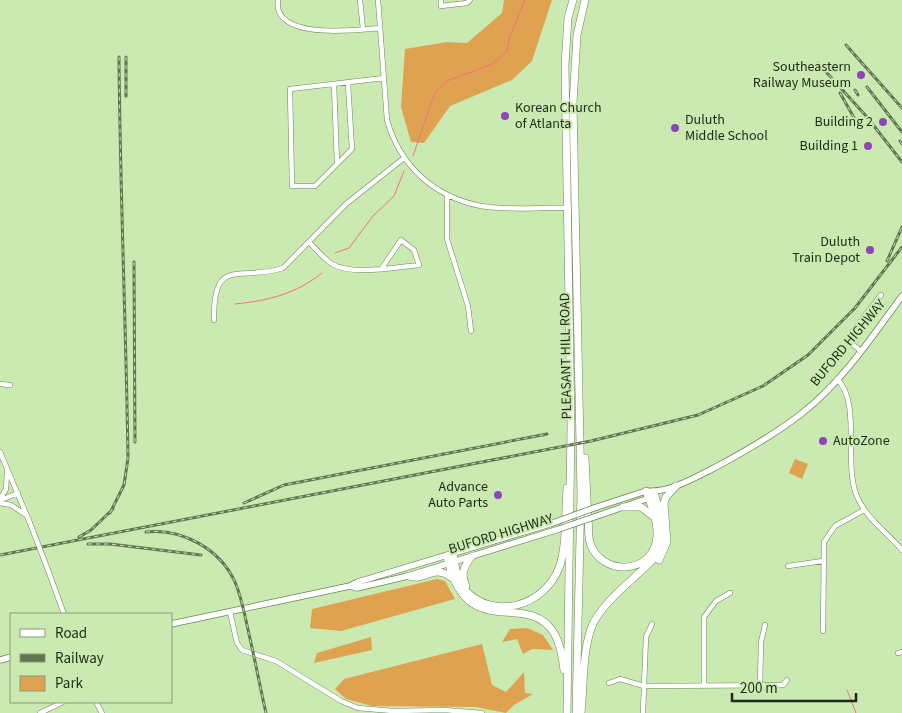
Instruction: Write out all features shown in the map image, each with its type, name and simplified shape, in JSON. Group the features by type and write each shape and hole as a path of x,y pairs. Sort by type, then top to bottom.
{"highway":[{"name":"PLEASANT HILL ROAD","path":"573,0 568,18 565,65 580,403 581,493 576,713"},
{"name":"PLEASANT HILL ROAD","path":"567,713 574,66 577,36 585,0"},
{"path":"580,403 589,542 596,555 602,561 614,567 630,568 643,562 655,546 657,535 648,495"},
{"path":"451,559 458,580 475,599 497,608 515,606 539,595 553,580 559,567 571,425"},
{"path":"613,598 638,582 665,552 668,531 663,512 664,504 666,497 676,486"},
{"path":"581,713 588,640 593,625 600,613 613,598 657,555 662,544 664,532 654,492"},
{"path":"623,507 641,507 654,517"},
{"path":"472,556 463,573 468,588 486,601 515,606"},
{"path":"451,559 453,579"},
{"path":"408,576 414,578 438,571 445,573 453,579 462,594 481,608 494,612 530,615 546,624 559,642 567,688"}],"main road":[{"name":"BUFORD HIGHWAY","path":"172,624 350,586 358,582 451,559 472,556 623,507 654,492 676,486 737,456 801,414 838,378 861,351 902,296"},
{"name":"BUFORD HIGHWAY","path":"350,586 357,588 408,576 598,507 648,495"}],"street":[{"path":"278,0 278,8 284,17 302,27 317,32 380,28"},
{"path":"360,0 363,29"},
{"path":"378,0 388,120 392,138 415,173 447,195 481,206 571,208"},
{"path":"441,0 441,6 466,3 470,0"},
{"path":"348,84 352,149 315,186 292,186 290,89 348,84 384,78"},
{"path":"334,85 338,163"},
{"path":"214,320 216,291 226,277 235,274 272,272 283,268 346,204 404,158"},
{"path":"447,195 447,239 468,306 471,331"},
{"path":"309,242 331,263 338,266 361,270 419,265 414,250 401,240 382,268"},
{"path":"861,351 852,344 850,335 881,294"},
{"path":"838,378 844,386 848,403 854,487 864,510 902,550"},
{"path":"0,384 10,385"},
{"path":"0,452 28,516 64,613"},
{"path":"0,501 6,489 7,471"},
{"path":"0,501 18,493"},
{"path":"0,501 11,505 28,516"},
{"path":"823,631 824,542 830,530 840,522 864,510"},
{"path":"788,566 823,561"},
{"path":"704,685 704,617 707,610 716,601 730,593"},
{"path":"230,612 237,643 242,650 276,661 341,701 358,708 394,711 444,710 482,713"},
{"path":"644,713 646,636 652,624"},
{"path":"760,685 761,642 765,625"},
{"path":"610,683 620,679 644,686 782,685 787,680"},
{"path":"40,713 61,703"}],"green space":[{"path":"504,0 552,0 532,61 512,80 450,106 424,143 411,142 401,107 405,49 447,42 467,43 502,13"},
{"path":"795,459 808,464 802,479 789,473"},
{"path":"437,579 445,581 455,599 341,631 310,628 312,609"},
{"path":"527,628 543,635 553,650 532,649 523,654 517,639 502,642 510,629"},
{"path":"371,637 372,650 314,663 317,653"},
{"path":"482,644 492,685 506,692 524,672 525,693 533,694 514,705 506,713 476,707 372,706 346,699 335,689 344,679"}],"waterway":[{"path":"413,156 435,92 447,81 490,65 507,51 510,36 525,0"},
{"path":"335,253 349,248 373,216 394,196 404,171"},
{"path":"235,304 281,295 302,286 322,273"},
{"path":"847,690 856,713"}],"railway":[{"path":"846,45 902,108"},
{"path":"110,513 124,485 128,458 119,57"},
{"path":"126,57 126,96"},
{"path":"818,63 867,117 902,162"},
{"path":"867,87 902,132"},
{"path":"855,90 858,95"},
{"path":"840,93 857,123"},
{"path":"887,261 902,227"},
{"path":"0,555 591,441 698,415 763,386 808,355 855,308 902,247"},
{"path":"134,262 135,442"},
{"path":"244,503 284,485 547,434"},
{"path":"79,537 91,530 113,509"},
{"path":"146,532 173,533 186,537 210,551 228,570 235,582 241,601 266,713"},
{"path":"88,544 110,544 201,555"}],"place":[{"name":"Southeastern Railway Museum","path":"861,75"},
{"name":"Korean Church of Atlanta","path":"505,116"},
{"name":"Building 2","path":"883,122"},
{"name":"Duluth Middle School","path":"675,128"},
{"name":"Building 1","path":"868,146"},
{"name":"Duluth Train Depot","path":"870,250"},
{"name":"AutoZone","path":"823,441"},
{"name":"Advance Auto Parts","path":"498,495"}]}
